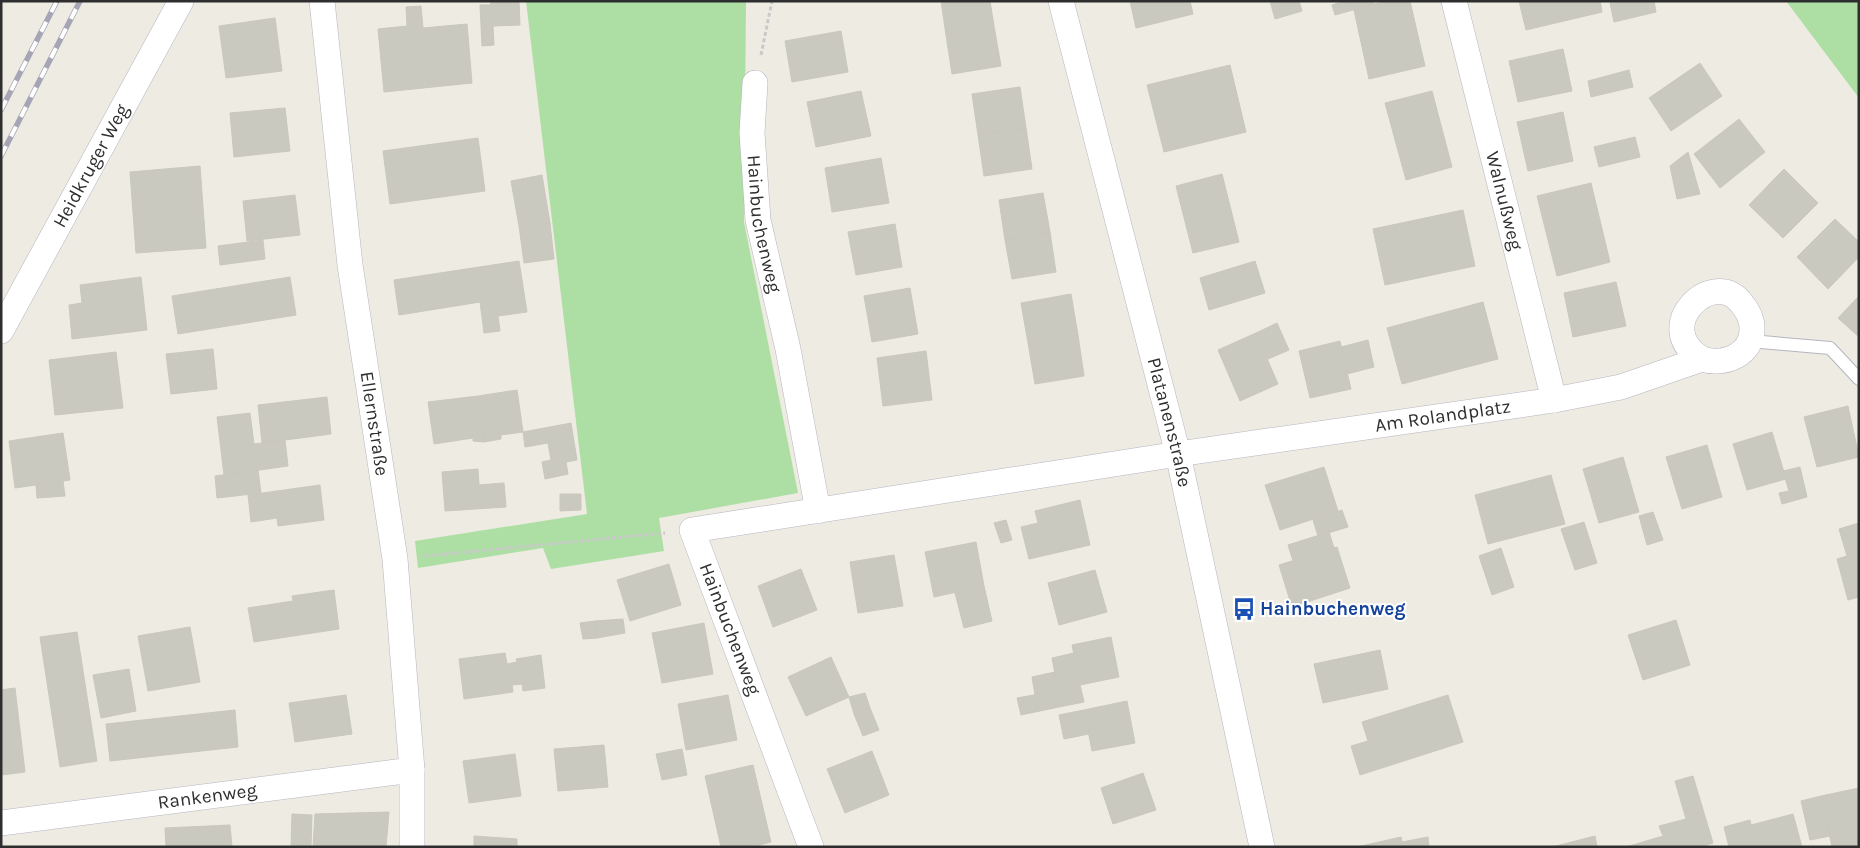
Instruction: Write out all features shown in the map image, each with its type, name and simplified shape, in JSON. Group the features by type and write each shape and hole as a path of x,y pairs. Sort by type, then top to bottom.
{"street":[{"name":"Heidkruger Weg","path":"1,331 181,1"},
{"name":"Ellernstraße","path":"322,1 350,265 396,559 412,770 412,847"},
{"name":"Platanenstraße","path":"1061,1 1178,454 1262,847"},
{"name":"Walnußweg","path":"1454,1 1554,400"},
{"name":"Hainbuchenweg","path":"755,83 752,133 758,220 788,349 818,511"},
{"path":"1702,360 1687,345 1683,337 1682,325 1689,306 1707,294 1729,294 1740,300 1749,313 1752,329 1750,341"},
{"name":"Am Rolandplatz","path":"1178,454 1554,400 1621,387 1702,360 1715,363 1730,360 1741,354 1750,341"},
{"path":"692,530 1178,454"},
{"name":"Hainbuchenweg","path":"692,530 811,847"},
{"name":"Rankenweg","path":"1,823 412,770"}],"lane":[{"path":"1750,341 1830,348 1859,379"}],"path":[{"path":"755,83 772,1"},
{"path":"396,559 692,530"}],"green space":[{"path":"526,1 746,1 744,222 798,493 659,518 664,551 551,569 543,548 418,568 415,541 587,514"},
{"path":"1786,1 1859,1 1859,98"}],"building":[{"path":"490,1 519,1 520,25 493,26 494,45 482,46 480,5 491,5"},
{"path":"941,1 990,1 994,26 946,35"},
{"path":"1130,1 1190,1 1193,14 1136,28"},
{"path":"1270,1 1299,1 1302,11 1275,19"},
{"path":"1344,1 1373,1 1374,4 1335,15 1332,5"},
{"path":"1385,1 1410,1 1425,66 1369,79 1354,10"},
{"path":"1519,1 1600,1 1602,12 1526,30"},
{"path":"1617,1 1654,1 1656,12 1614,22 1610,3"},
{"path":"421,6 423,28 467,24 472,83 384,92 378,29 407,26 406,7"},
{"path":"275,18 282,71 226,78 219,26"},
{"path":"994,26 1001,66 952,74 946,35"},
{"path":"841,31 848,72 792,82 785,41"},
{"path":"1563,49 1572,91 1518,102 1509,61"},
{"path":"1700,63 1722,96 1671,131 1649,98"},
{"path":"1230,65 1246,132 1164,152 1147,85"},
{"path":"1629,70 1633,87 1591,97 1588,81"},
{"path":"1020,87 1026,128 978,135 972,94"},
{"path":"861,91 871,136 816,147 807,102"},
{"path":"1432,91 1452,167 1406,180 1385,103"},
{"path":"285,108 290,151 234,157 230,113"},
{"path":"1563,112 1573,161 1528,171 1517,122"},
{"path":"1739,119 1765,152 1720,188 1694,154"},
{"path":"1026,128 1032,169 984,176 978,135"},
{"path":"1635,137 1640,157 1599,167 1594,147"},
{"path":"478,138 485,191 390,204 383,151"},
{"path":"1688,152 1700,194 1677,199 1670,166"},
{"path":"881,158 889,203 832,212 825,168"},
{"path":"200,166 206,248 136,253 130,172"},
{"path":"1784,169 1818,203 1783,238 1749,205"},
{"path":"1222,174 1239,242 1193,253 1176,186"},
{"path":"542,175 550,223 519,226 511,181"},
{"path":"1591,183 1610,262 1557,276 1537,196"},
{"path":"1043,193 1050,232 1005,240 999,200"},
{"path":"295,195 300,235 247,241 243,201"},
{"path":"1463,210 1475,266 1385,285 1373,229"},
{"path":"1835,219 1859,242 1859,257 1828,289 1797,257"},
{"path":"550,223 554,259 524,263 519,226"},
{"path":"895,224 902,267 856,275 848,232"},
{"path":"1050,232 1056,272 1012,279 1005,240"},
{"path":"263,240 265,259 220,265 218,246"},
{"path":"519,261 527,312 498,316 500,331 484,333 480,302 399,315 394,280"},
{"path":"1255,261 1265,293 1209,310 1200,278"},
{"path":"141,277 147,330 72,339 69,305 82,303 80,285"},
{"path":"290,277 296,315 178,334 172,296"},
{"path":"1616,282 1626,326 1573,337 1564,293"},
{"path":"910,288 918,334 872,342 864,296"},
{"path":"1071,294 1078,335 1028,343 1021,303"},
{"path":"1859,296 1859,337 1838,318"},
{"path":"1483,302 1498,359 1402,384 1387,328"},
{"path":"1277,323 1289,350 1268,359 1256,333"},
{"path":"1256,333 1278,384 1240,401 1218,350"},
{"path":"1078,335 1084,376 1035,384 1028,343"},
{"path":"1368,340 1374,367 1347,374 1341,347"},
{"path":"1340,341 1351,389 1310,398 1299,351"},
{"path":"213,349 217,389 171,394 166,354"},
{"path":"926,351 932,400 883,406 877,358"},
{"path":"116,352 123,408 55,415 49,360"},
{"path":"517,390 523,432 501,435 501,439 484,442 478,396"},
{"path":"478,396 484,442 473,441 473,438 434,444 428,402"},
{"path":"327,397 331,434 262,443 258,405"},
{"path":"1848,406 1859,457 1817,467 1804,417"},
{"path":"250,413 254,444 285,440 288,466 224,475 217,417"},
{"path":"571,423 577,460 566,462 568,474 545,479 542,462 551,460 548,443 525,447 523,432"},
{"path":"1772,432 1786,479 1747,490 1733,444"},
{"path":"63,433 70,480 15,488 9,441"},
{"path":"1707,445 1722,497 1682,509 1666,457"},
{"path":"1623,457 1639,512 1599,523 1583,469"},
{"path":"1324,467 1338,511 1280,530 1265,485"},
{"path":"1800,467 1807,497 1782,504 1779,493 1789,491 1783,471"},
{"path":"478,469 479,485 504,483 506,507 445,511 442,472"},
{"path":"258,470 261,493 217,498 215,476"},
{"path":"1551,475 1565,524 1488,544 1475,495"},
{"path":"63,481 65,496 37,498 36,485"},
{"path":"320,485 324,520 278,526 277,518 251,522 248,495"},
{"path":"560,494 581,494 581,510 560,511"},
{"path":"1080,500 1090,545 1029,559 1021,527 1038,523 1035,511"},
{"path":"1342,510 1348,527 1318,536 1313,520"},
{"path":"1653,512 1663,540 1647,545 1639,516"},
{"path":"1006,520 1012,540 1001,543 994,523"},
{"path":"1584,522 1597,563 1575,570 1561,529"},
{"path":"1859,523 1859,597 1848,600 1837,559 1847,556 1839,529"},
{"path":"1329,532 1334,548 1293,561 1288,545"},
{"path":"976,542 984,586 934,597 925,552"},
{"path":"1337,547 1350,588 1292,607 1279,565"},
{"path":"1501,548 1514,587 1492,595 1479,556"},
{"path":"894,555 903,606 858,613 850,562"},
{"path":"669,564 681,605 630,621 617,580"},
{"path":"801,569 817,610 773,627 758,586"},
{"path":"1095,570 1107,612 1059,625 1048,583"},
{"path":"984,586 992,621 964,628 955,593"},
{"path":"334,590 339,629 254,642 248,608 293,601 292,596"},
{"path":"623,619 625,633 597,638 595,621"},
{"path":"1676,620 1690,665 1643,680 1628,635"},
{"path":"595,621 597,638 583,639 580,623"},
{"path":"704,623 713,674 662,683 652,633"},
{"path":"190,627 200,682 148,691 138,636"},
{"path":"77,632 97,761 60,767 40,637"},
{"path":"1111,637 1119,677 1080,685 1072,645"},
{"path":"1380,650 1388,689 1323,703 1314,664"},
{"path":"505,653 507,664 517,662 516,659 541,655 545,688 523,691 522,684 512,685 513,692 464,699 459,659"},
{"path":"1074,653 1080,685 1058,690 1052,658"},
{"path":"831,657 849,697 806,716 788,677"},
{"path":"129,669 136,711 101,718 93,675"},
{"path":"1055,672 1058,690 1035,695 1032,677"},
{"path":"1080,685 1084,702 1059,707 1056,691"},
{"path":"15,688 25,772 1,775 1,690"},
{"path":"1056,691 1059,707 1021,715 1017,698"},
{"path":"865,693 870,708 854,714 849,697"},
{"path":"346,695 352,734 295,742 289,703"},
{"path":"728,695 737,740 686,750 678,704"},
{"path":"1448,695 1463,742 1360,775 1351,746 1368,741 1362,722"},
{"path":"1127,701 1135,743 1092,751 1084,710"},
{"path":"870,708 879,730 863,736 854,714"},
{"path":"235,710 238,747 110,761 106,724"},
{"path":"1084,710 1089,734 1064,739 1059,715"},
{"path":"604,745 608,787 558,791 554,749"},
{"path":"682,749 687,775 662,780 656,754"},
{"path":"872,751 889,795 845,813 827,769"},
{"path":"515,754 521,796 469,803 463,761"},
{"path":"753,765 771,842 752,847 721,847 705,776"},
{"path":"1143,773 1156,810 1113,824 1101,788"},
{"path":"1693,776 1713,843 1702,847 1626,847 1663,836 1659,826 1686,819 1675,781"},
{"path":"1859,788 1859,847 1832,847 1821,796"},
{"path":"1821,796 1830,836 1810,840 1801,801"},
{"path":"389,812 386,847 313,847 315,814"},
{"path":"292,814 312,815 311,847 291,847"},
{"path":"1793,814 1802,847 1729,847 1724,827 1750,820 1751,825"},
{"path":"230,825 232,847 166,847 165,828"},
{"path":"474,836 517,839 517,847 474,847"},
{"path":"1595,836 1597,847 1552,847"},
{"path":"1401,837 1402,842 1428,837 1429,847 1357,847"}],"railway":[{"path":"1,110 57,1"},
{"path":"1,156 80,1"}],"place":[{"name":"Hainbuchenweg","path":"1244,609"}]}
